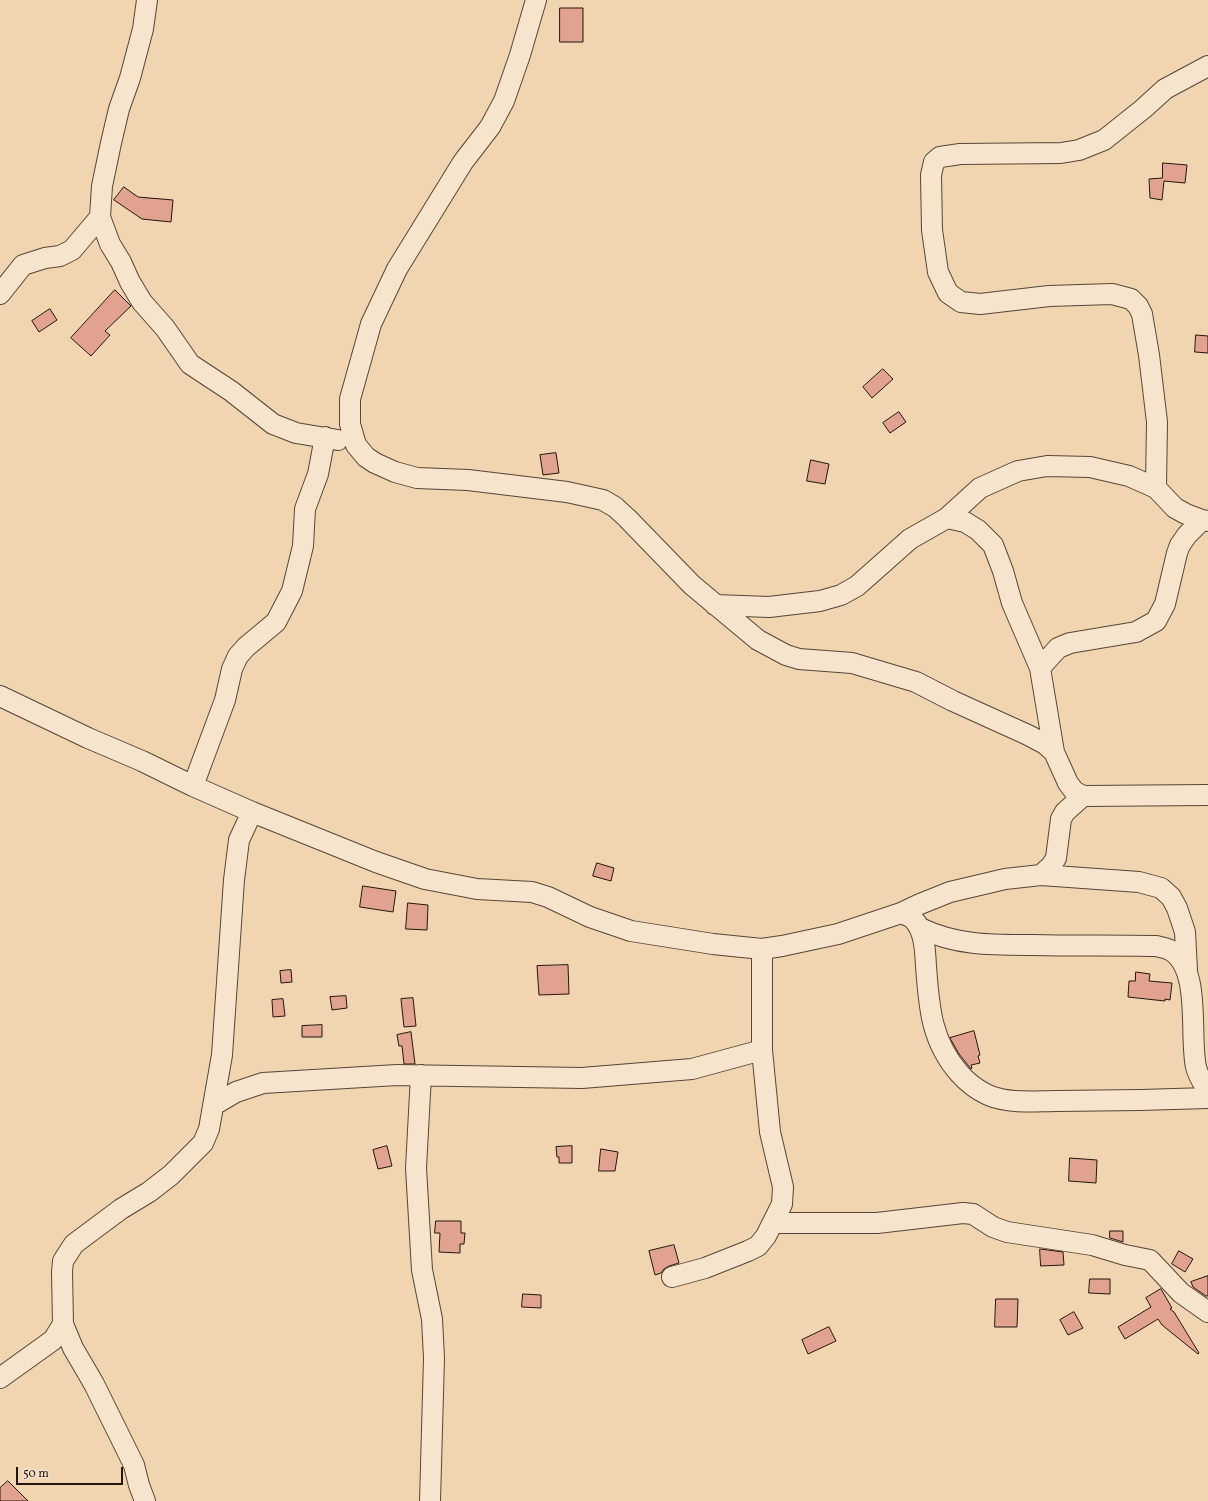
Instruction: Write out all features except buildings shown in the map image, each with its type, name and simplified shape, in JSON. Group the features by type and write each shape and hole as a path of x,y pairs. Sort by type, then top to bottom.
{"street":[{"path":"147,0 143,29 130,78 119,109 102,186 100,217 110,244 142,302 165,328 190,364 231,391 273,424 296,433 325,437 356,445"},
{"path":"536,0 520,55 504,101 490,127 463,162 397,269 371,324 350,399 350,424 356,445 366,457 376,463 395,472 417,478 468,480 567,492 603,500 615,507 627,518 692,586 758,640 786,655 798,659 852,663 916,682 986,717 1028,735 1045,744 1054,752"},
{"path":"1156,488 1157,422 1142,314 1138,306 1131,299 1112,294 1049,296 980,304 961,302 948,293 938,272 932,230 931,175 934,162 940,157 960,154 1060,153 1079,150 1104,140 1143,109 1165,89 1208,66"},
{"path":"0,294 23,265 45,258 60,256 72,250 100,217"},
{"path":"193,786 222,706 232,669 238,656 246,647 276,622 292,591 303,546 305,509 318,474 325,437"},
{"path":"715,605 769,607 820,601 841,595 857,586 910,539 947,518 980,488 1018,471 1048,466 1090,467 1129,476 1156,488 1175,508 1205,521 1187,535 1180,545 1166,604 1156,621 1136,632 1070,643 1058,648 1040,668"},
{"path":"947,518 965,522 978,530 992,544 1003,571 1012,603 1040,668 1054,752 1068,783 1074,791 1083,796 1208,795"},
{"path":"0,696 193,786 252,812 376,862 425,879 477,889 532,892 548,897 590,917 631,931 713,944 762,949 838,934 901,913 950,892 1005,879 1041,875 1139,882 1161,888 1171,898 1177,908 1185,932 1187,970 1191,983 1194,1055 1199,1076 1208,1091"},
{"path":"1041,875 1051,866 1056,858 1061,819 1065,812 1083,796"},
{"path":"145,1501 134,1465 94,1384 73,1348 63,1324 63,1261 74,1244 82,1237 121,1209 154,1188 189,1159 203,1143 209,1129 222,1056 234,880 240,840 252,812"},
{"path":"901,913 914,919 920,928 924,946 931,1016 936,1036 944,1054 963,1078 982,1092 1005,1100 1105,1101 1208,1098"},
{"path":"920,928 949,939 962,942 996,945 1156,946 1170,950 1179,958 1187,970"},
{"path":"672,1276 705,1268 758,1246 766,1236 782,1204 783,1187 770,1132 762,1050 762,949"},
{"path":"214,1105 236,1092 263,1083 397,1075 582,1078 692,1069 762,1050"},
{"path":"422,1075 416,1168 422,1270 432,1319 434,1358 430,1501"},
{"path":"773,1223 877,1222 963,1213 972,1214 993,1227 1007,1232 1092,1245 1150,1260 1181,1293 1208,1312"},
{"path":"0,1378 53,1340 63,1324"}]}
